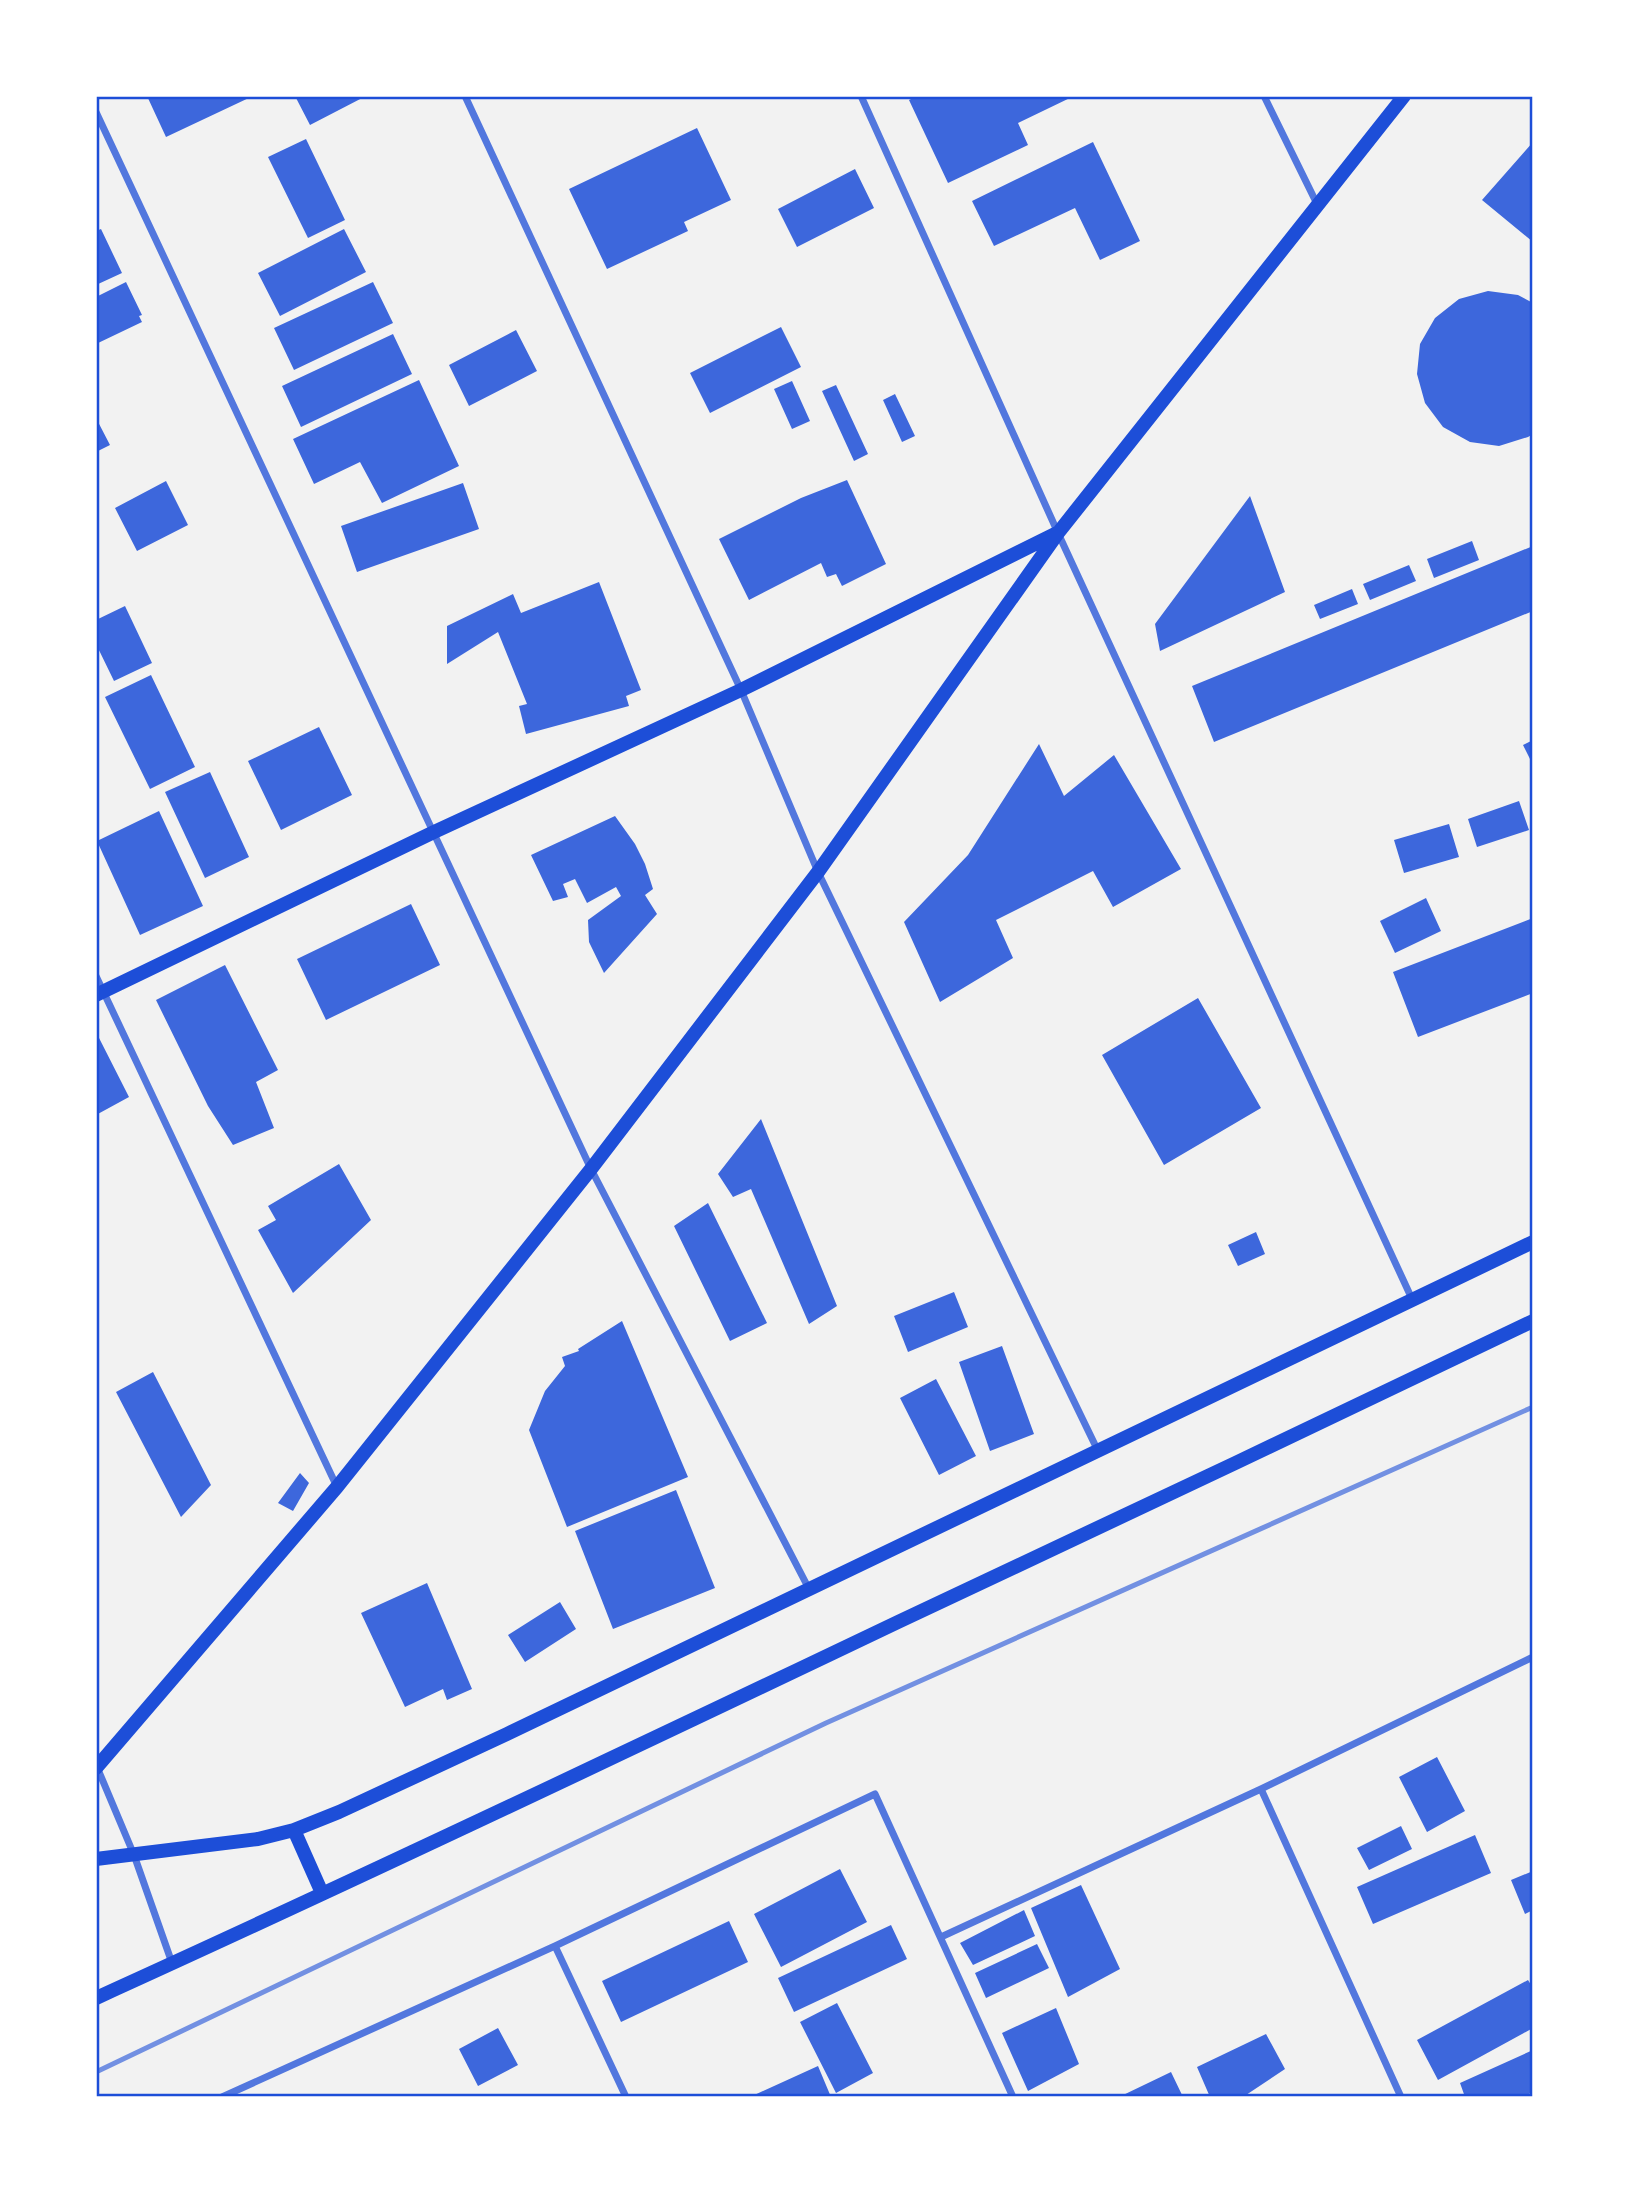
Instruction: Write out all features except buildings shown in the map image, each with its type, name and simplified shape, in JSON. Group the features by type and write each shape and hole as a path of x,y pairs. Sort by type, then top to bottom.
{"main road":[{"path":"96,1767 337,1487 591,1169 818,872 1058,533 1404,96"},
{"path":"100,993 434,832 741,690 1058,533"},
{"path":"96,1859 258,1839 294,1830 507,1734 1533,1242"},
{"path":"96,1998 563,1783 1533,1321"},
{"path":"294,1830 322,1893"}],"street":[{"path":"466,96 741,690 818,872 1098,1451"},
{"path":"861,96 1058,533 1412,1300"},
{"path":"1264,96 1318,207"},
{"path":"96,111 591,1169 810,1589"},
{"path":"96,976 100,993 337,1487"},
{"path":"941,1937 1261,1789 1533,1657"},
{"path":"96,1767 134,1856 172,1964"},
{"path":"1261,1789 1401,2097"},
{"path":"222,2097 233,2095 555,1946 875,1794 1013,2097"},
{"path":"555,1946 626,2097"}],"railway":[{"path":"96,2072 826,1723 1533,1407"}]}
